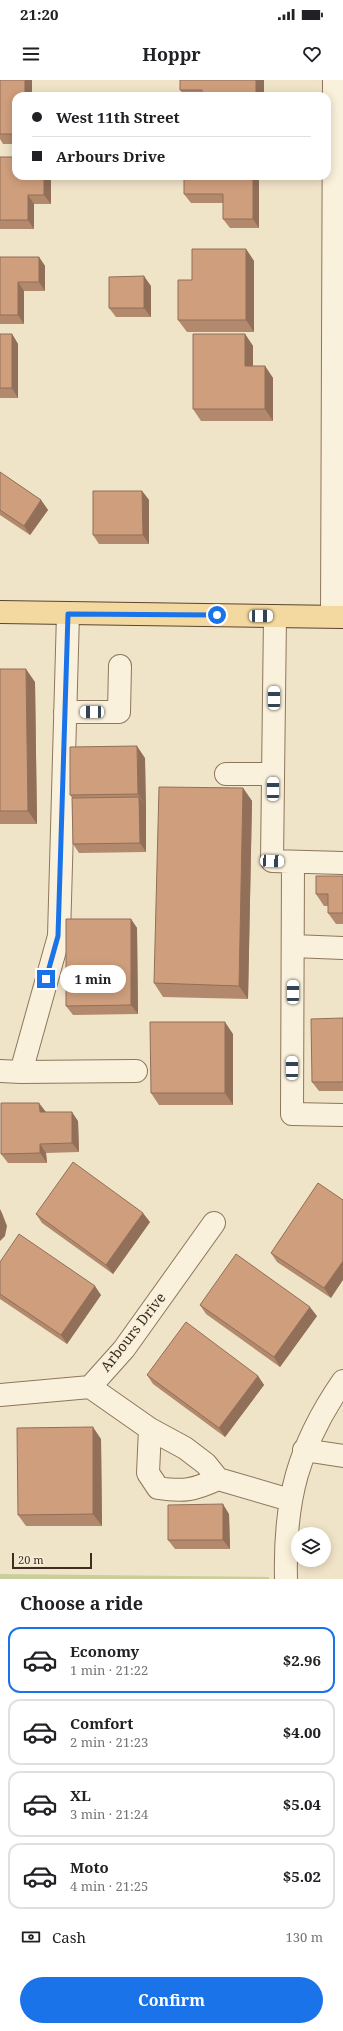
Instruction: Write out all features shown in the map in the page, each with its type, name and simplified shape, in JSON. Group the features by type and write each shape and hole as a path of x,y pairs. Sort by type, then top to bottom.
{"main road":[{"path":"0,612 337,616"}],"street":[{"path":"334,80 339,102 337,616"},
{"path":"68,614 58,936 10,1072 136,1071"},
{"path":"276,616 272,861 343,863"},
{"path":"65,712 119,712 120,666"},
{"path":"226,774 273,774"},
{"path":"293,862 292,1114 343,1115"},
{"path":"293,946 343,948"},
{"name":"Arbours Drive","path":"90,1386 124,1349 214,1223"},
{"path":"286,1579 287,1532 290,1500 304,1450 324,1410 343,1381"},
{"path":"0,1395 90,1386 150,1429 185,1448 206,1464 218,1480"},
{"path":"150,1429 148,1473 158,1488 178,1491 199,1487 218,1480 290,1500"},
{"path":"304,1450 343,1456"}],"green space":[{"path":"0,1574 269,1577 269,1579 0,1579"}],"building":[{"path":"0,80 25,80 25,92 12,92 12,134 0,134"},
{"path":"180,80 256,80 256,92 202,92 202,90 180,90"},
{"path":"0,157 12,157 12,180 44,180 44,195 28,195 28,220 0,220"},
{"path":"184,180 253,180 253,219 223,219 223,194 184,194"},
{"path":"192,249 246,249 246,320 178,320 178,280 192,280"},
{"path":"0,257 39,257 39,282 18,282 18,315 0,315"},
{"path":"144,276 144,308 109,308 109,277"},
{"path":"0,334 12,334 12,388 0,388"},
{"path":"193,334 245,334 245,366 265,366 265,409 193,409"},
{"path":"0,472 41,500 24,526 0,510"},
{"path":"93,491 142,491 143,535 93,535"},
{"path":"0,669 26,669 28,811 0,811"},
{"path":"137,746 138,794 70,795 70,747"},
{"path":"159,787 243,788 239,986 154,983"},
{"path":"139,797 140,843 73,844 72,798"},
{"path":"316,876 343,876 343,913 328,913 328,894 316,894"},
{"path":"66,919 131,919 131,1005 66,1006"},
{"path":"343,1018 343,1082 312,1082 311,1019"},
{"path":"150,1022 225,1022 225,1093 151,1093"},
{"path":"1,1103 39,1103 40,1112 72,1112 72,1143 40,1144 40,1153 1,1154"},
{"path":"73,1162 143,1213 106,1265 36,1214"},
{"path":"318,1183 343,1200 343,1261 324,1288 271,1253"},
{"path":"19,1234 95,1286 61,1335 0,1294 0,1262"},
{"path":"236,1254 310,1307 274,1357 200,1305"},
{"path":"186,1322 258,1376 219,1428 147,1375"},
{"path":"93,1427 93,1514 18,1515 17,1428"},
{"path":"223,1504 223,1540 168,1540 168,1505"}],"route":[{"path":"46,979 58,936 68,614 217,615"}]}
